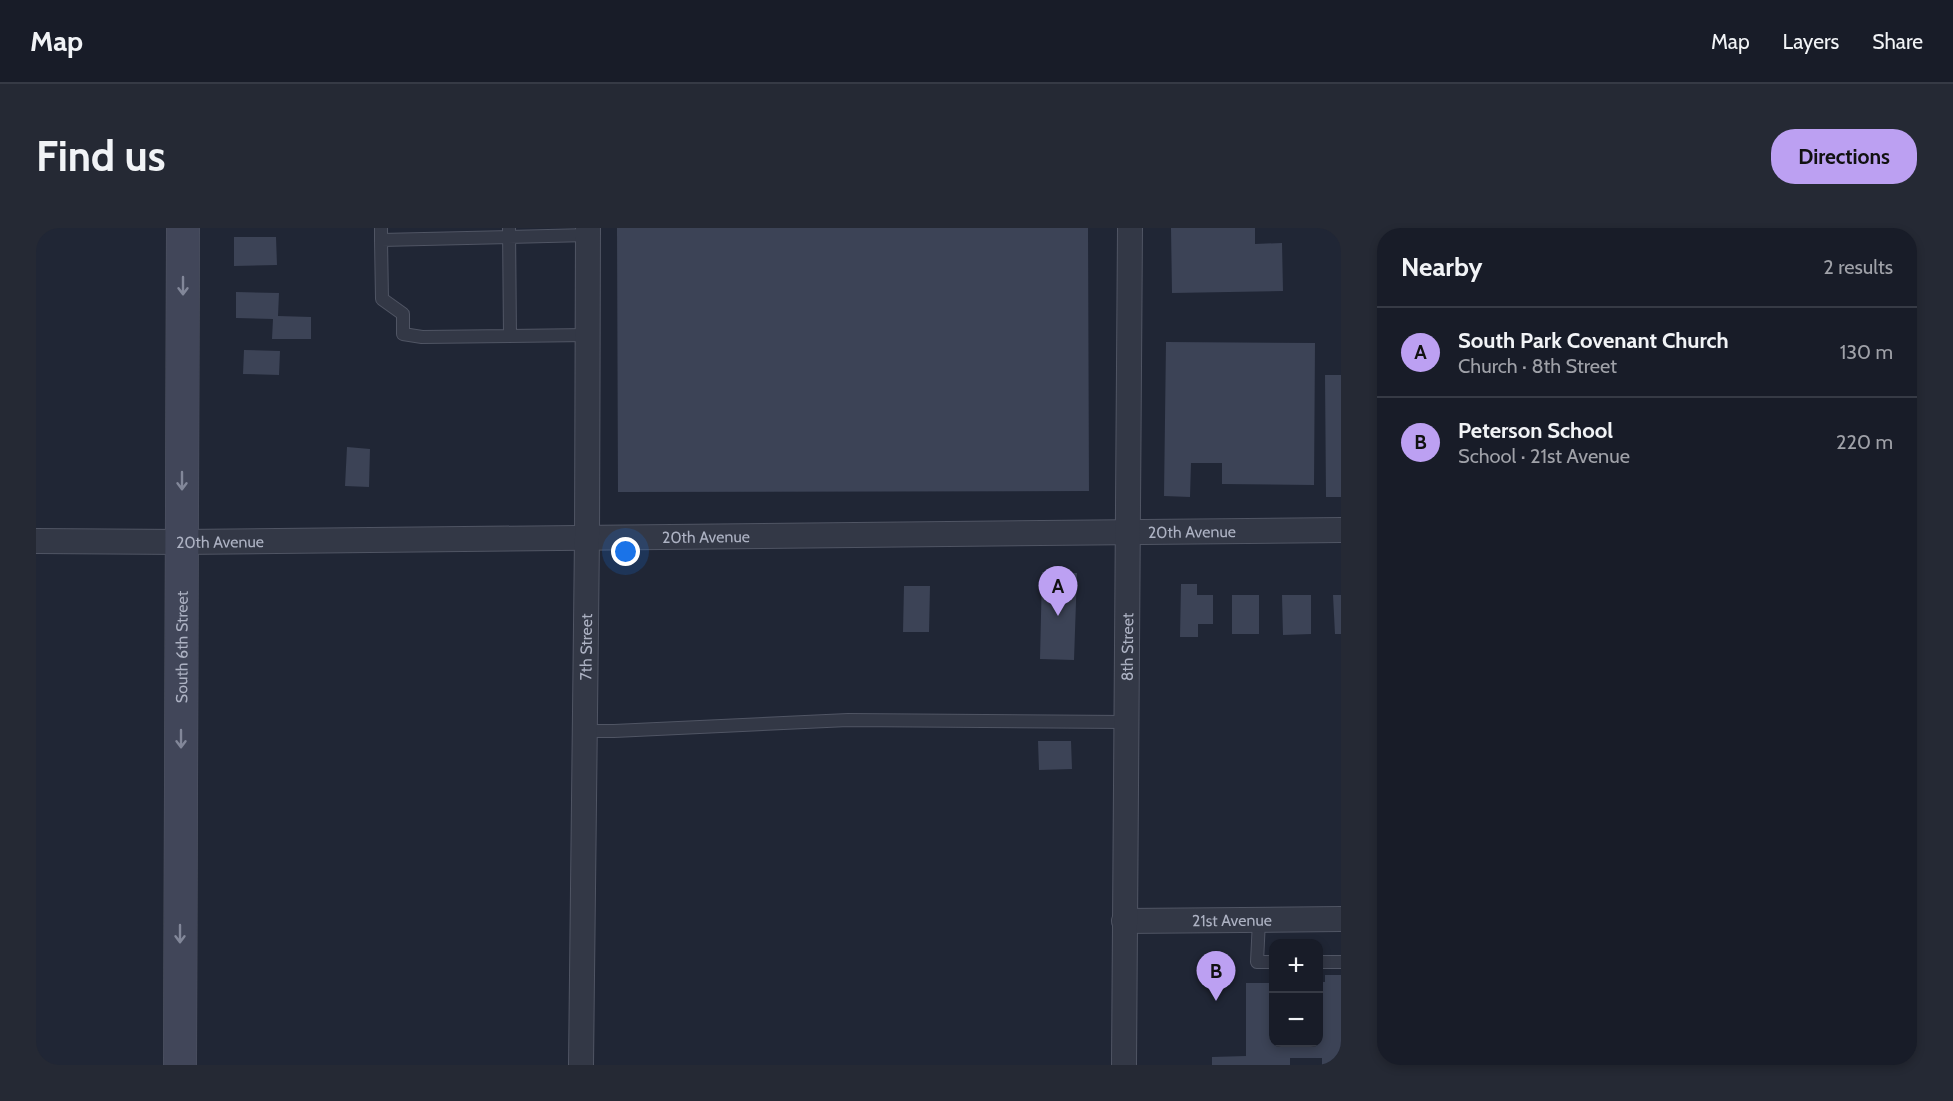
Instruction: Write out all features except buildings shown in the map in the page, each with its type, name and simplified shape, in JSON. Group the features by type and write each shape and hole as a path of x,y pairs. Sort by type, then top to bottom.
{"street":[{"name":"South 6th Street","path":"180,1065 183,228"},
{"name":"8th Street","path":"1124,1065 1126,532 1130,228"},
{"name":"7th Street","path":"581,1065 588,232"},
{"name":"20th Avenue","path":"36,542 1341,530"},
{"name":"21st Avenue","path":"1124,921 1341,919"}],"lane":[{"path":"509,232 510,336"},
{"path":"588,232 381,234 382,299 402,314 403,334 422,337 588,335"},
{"path":"585,731 848,720 1125,722"},
{"path":"1259,920 1257,963 1269,963"},
{"path":"1323,963 1341,963"}],"place":[{"name":"South Park Covenant Church","path":"1058,616"},
{"name":"Peterson School","path":"1216,1001"}]}
